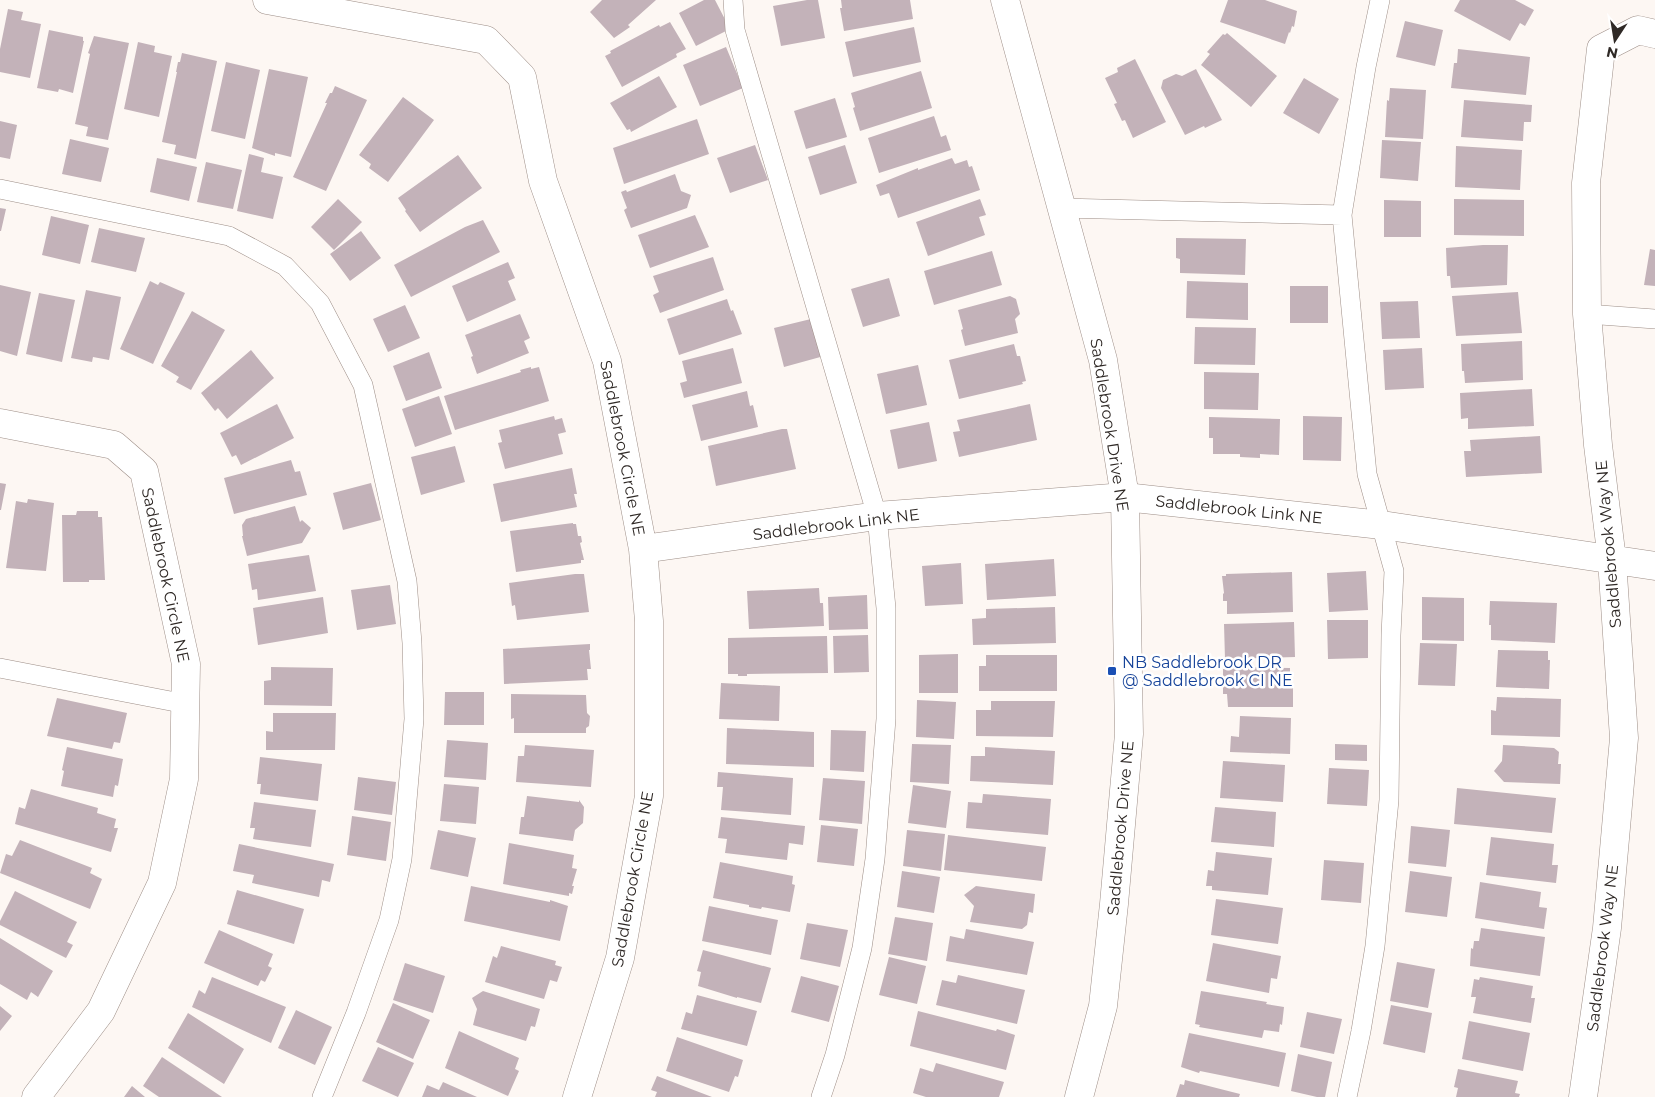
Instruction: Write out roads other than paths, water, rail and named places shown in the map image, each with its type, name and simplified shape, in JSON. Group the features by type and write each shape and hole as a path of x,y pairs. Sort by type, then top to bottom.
{"street":[{"name":"Saddlebrook Circle NE","path":"267,0 486,40 522,77 542,181 607,361 643,550 649,621 649,796 620,958 577,1097"},
{"name":"Saddlebrook Drive NE","path":"1005,0 1102,360 1125,497 1129,734 1103,1006 1079,1097"},
{"name":"Saddlebrook Way NE","path":"1583,1097 1607,928 1624,738 1612,560 1598,445 1587,314 1586,183 1601,49 1638,30 1655,34"},
{"name":"Saddlebrook Circle NE","path":"0,423 114,445 144,471 186,664 184,780 162,883 100,1011 36,1097"},
{"name":"Saddlebrook Link NE","path":"643,550 877,516 1125,497 1382,525 1655,566"}],"lane":[{"path":"733,0 735,30 877,516 886,608 886,719 875,859 862,948 835,1055 821,1097"},
{"path":"1347,1097 1362,1031 1375,946 1389,800 1390,635 1394,571 1367,474 1342,215 1366,67 1380,0"},
{"path":"0,189 228,236 269,257 285,266 320,303 363,384 407,581 412,643 414,719 402,859 389,920 356,1013 322,1097"},
{"path":"1061,208 1342,215"},
{"path":"1587,314 1655,319"},
{"path":"0,668 186,704"}],"place":[{"name":"NB Saddlebrook DR @ Saddlebrook CI NE","path":"1112,671"}]}
